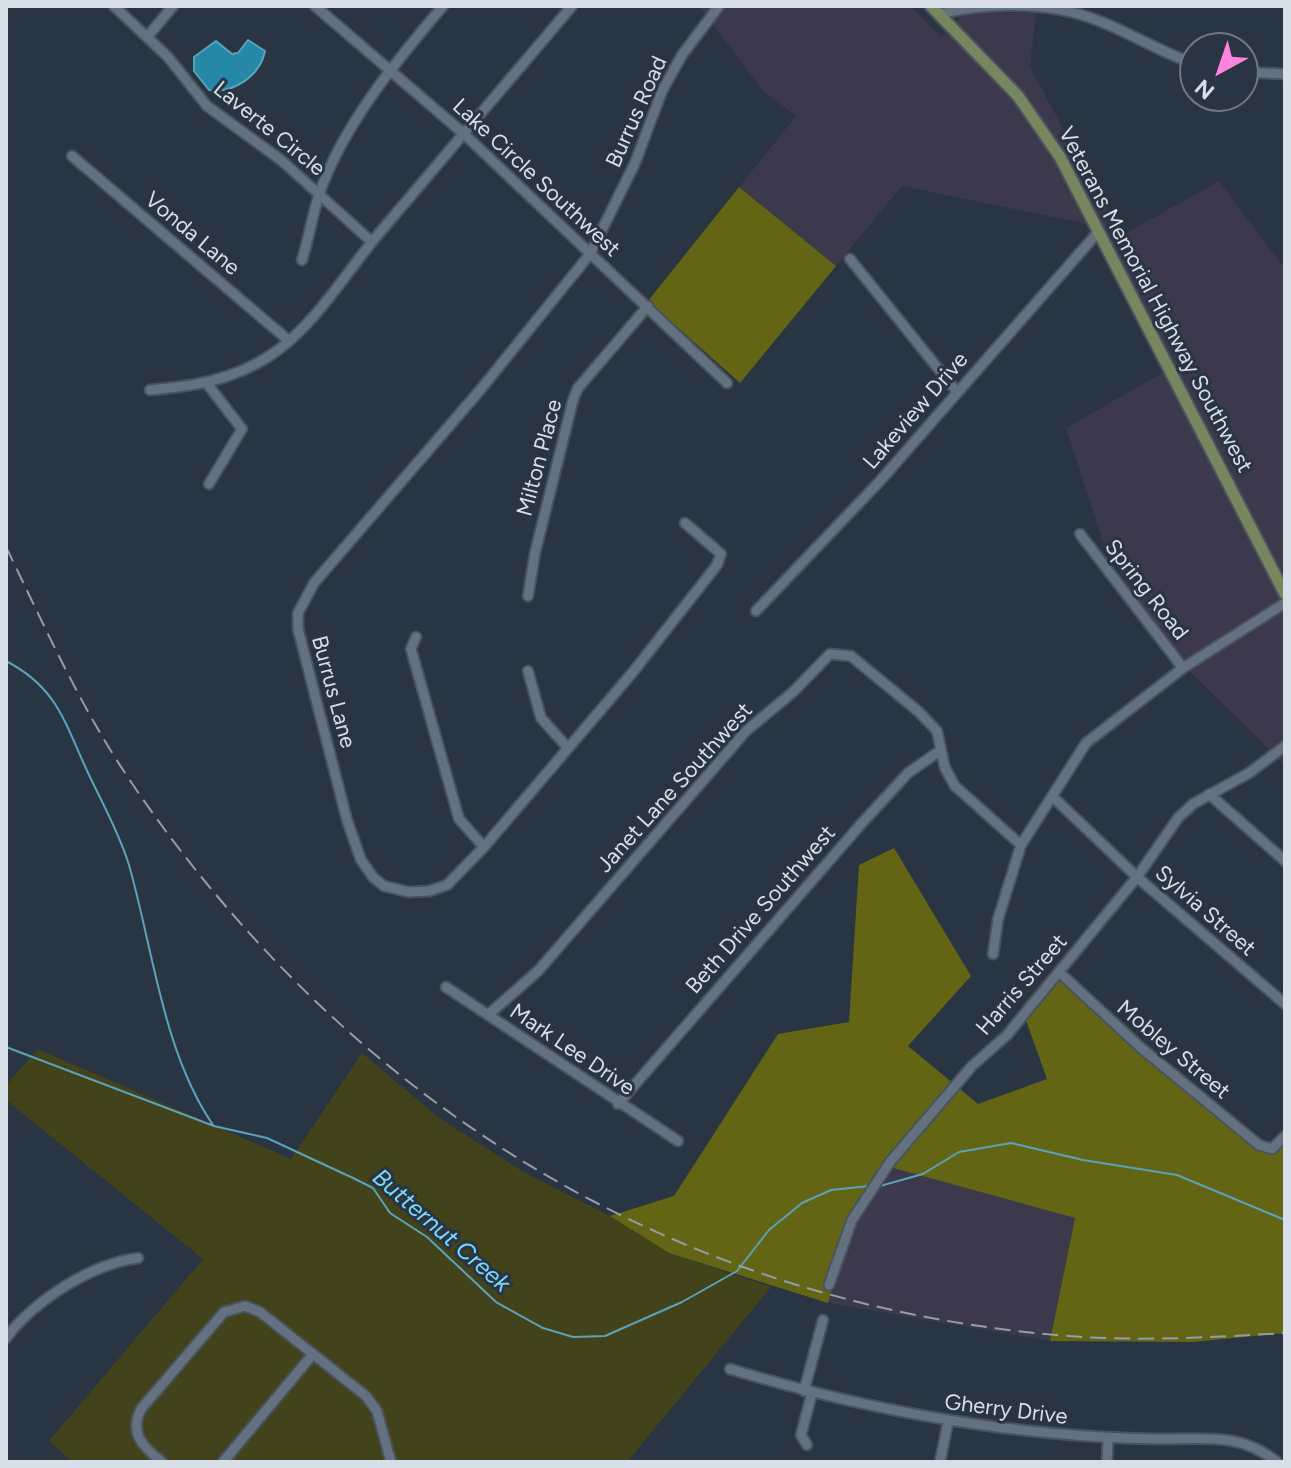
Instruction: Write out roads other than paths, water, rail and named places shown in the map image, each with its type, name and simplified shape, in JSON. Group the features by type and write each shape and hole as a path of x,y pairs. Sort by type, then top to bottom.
{"main road":[{"name":"Veterans Memorial Highway Southwest","path":"936,10 996,71 1041,126 1099,231 1285,594"}],"street":[{"name":"Laverte Circle","path":"114,6 148,36 207,106 320,193 372,242"},
{"path":"148,36 173,6"},
{"name":"Lake Circle Southwest","path":"315,6 463,133 727,383"},
{"path":"302,260 320,193 362,111 389,69 443,6"},
{"path":"150,390 208,385 271,354 288,340 322,307 372,242 572,6"},
{"name":"Burrus Road","path":"590,254 635,163 662,91 682,55 719,6"},
{"path":"936,10 1003,6 1076,13 1179,57"},
{"path":"1259,73 1285,74"},
{"name":"Vonda Lane","path":"72,156 288,340"},
{"name":"Lakeview Drive","path":"756,611 880,481 1099,231"},
{"name":"Burrus Lane","path":"590,254 481,389 314,583 298,613 298,629 347,820 361,860 373,877 384,886 409,892 429,891 447,885 484,847 717,565 721,554 685,523"},
{"path":"850,259 957,392"},
{"name":"Milton Place","path":"528,596 535,553 573,400 578,388 648,306"},
{"path":"208,385 242,429 209,484"},
{"name":"Spring Road","path":"1080,534 1183,668"},
{"path":"993,954 998,919 1021,845 1086,743 1183,668 1285,603"},
{"path":"416,637 411,649 452,799 467,831 484,847"},
{"name":"Janet Lane Southwest","path":"488,1015 538,971 746,731 793,692 830,654 851,656 919,712 937,731 955,786 1021,845"},
{"path":"528,671 541,718 568,748"},
{"name":"Harris Street","path":"829,1285 852,1220 890,1162 972,1066 1007,1035 1137,877 1178,818 1209,794 1249,773 1285,746"},
{"name":"Beth Drive Southwest","path":"618,1104 862,823 908,773 941,750"},
{"path":"1209,794 1285,861"},
{"name":"Sylvia Street","path":"1052,796 1137,877 1285,1004"},
{"name":"Mobley Street","path":"1059,972 1140,1047 1268,1150 1285,1136"},
{"name":"Mark Lee Drive","path":"446,987 678,1141"},
{"path":"6,1338 42,1302 114,1261 138,1258"},
{"path":"162,1462 139,1440 138,1415 224,1312 245,1306 260,1312 371,1401 391,1462"},
{"path":"807,1445 801,1435 823,1320"},
{"path":"223,1462 313,1354"},
{"name":"Gherry Drive","path":"730,1369 808,1392 948,1422 1061,1436 1247,1442 1277,1462"},
{"path":"940,1462 948,1422"},
{"path":"1107,1462 1108,1438"}],"water":[{"path":"248,40 265,51 258,68 236,86 209,90 194,71 194,57 216,41 232,54 238,53"}],"waterway":[{"path":"6,661 35,681 55,704 114,826 129,865 171,1033 196,1096 213,1125"},
{"name":"Butternut Creek","path":"6,1047 214,1126 267,1138 373,1188 390,1213 427,1237 496,1302 543,1328 573,1337 605,1336 682,1302 737,1271 769,1230 802,1203 831,1190 869,1186"},
{"name":"Butternut Creek","path":"880,1186 923,1174 959,1152 1011,1143 1083,1160 1177,1175 1285,1220"}],"railway":[{"path":"6,547 93,721 127,776 215,894 314,999 421,1092 538,1170 663,1235 796,1285 936,1319 1083,1337 1184,1338 1285,1333"}]}
